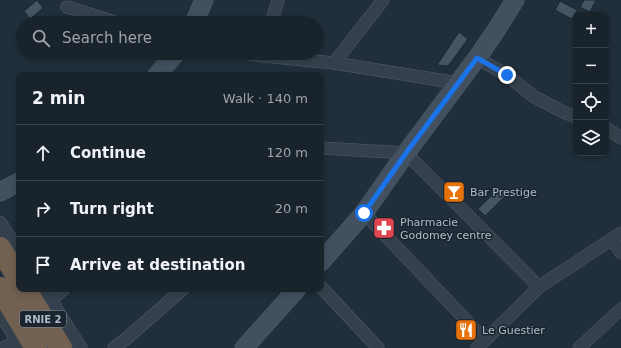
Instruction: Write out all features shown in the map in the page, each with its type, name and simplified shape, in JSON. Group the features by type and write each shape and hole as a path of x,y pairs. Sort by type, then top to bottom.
{"highway":[{"path":"0,248 16,274"},
{"name":"RNIE 2","path":"0,288 25,346"},
{"name":"RNIE 2","path":"27,292 61,348"}],"main road":[{"path":"197,16 204,0"},
{"path":"324,259 364,213 406,153 477,58 515,0"},
{"path":"160,72 170,60"},
{"path":"0,192 16,184"},
{"path":"244,348 294,292"}],"street":[{"path":"273,16 278,0"},
{"path":"334,63 383,0"},
{"path":"67,7 96,16"},
{"path":"477,58 507,75 533,96 573,116"},
{"path":"311,60 458,83"},
{"path":"609,130 621,138"},
{"path":"324,148 406,153 539,286"},
{"path":"364,213 481,344 539,286 616,236 621,253"},
{"path":"0,222 16,246"},
{"path":"324,290 378,348"},
{"path":"46,292 81,348"},
{"path":"51,300 60,292"},
{"path":"114,348 180,292"},
{"path":"579,348 621,309"},
{"path":"0,313 25,346"},
{"path":"3,348 25,346"}],"building":[{"path":"37,0 43,8 34,16 28,16 24,11"},
{"path":"584,0 596,0 590,12 580,7"},
{"path":"560,1 577,10 576,12 573,12 572,19 555,10"},
{"path":"459,32 468,39 448,66 437,65"},
{"path":"499,188 506,195 485,216 478,209"}],"place":[{"name":"Bar Prestige","path":"454,192"},
{"name":"Pharmacie Godomey centre","path":"384,228"},
{"name":"Le Guestier","path":"466,330"}],"route":[{"path":"364,213 406,153 477,58 507,75"}]}
